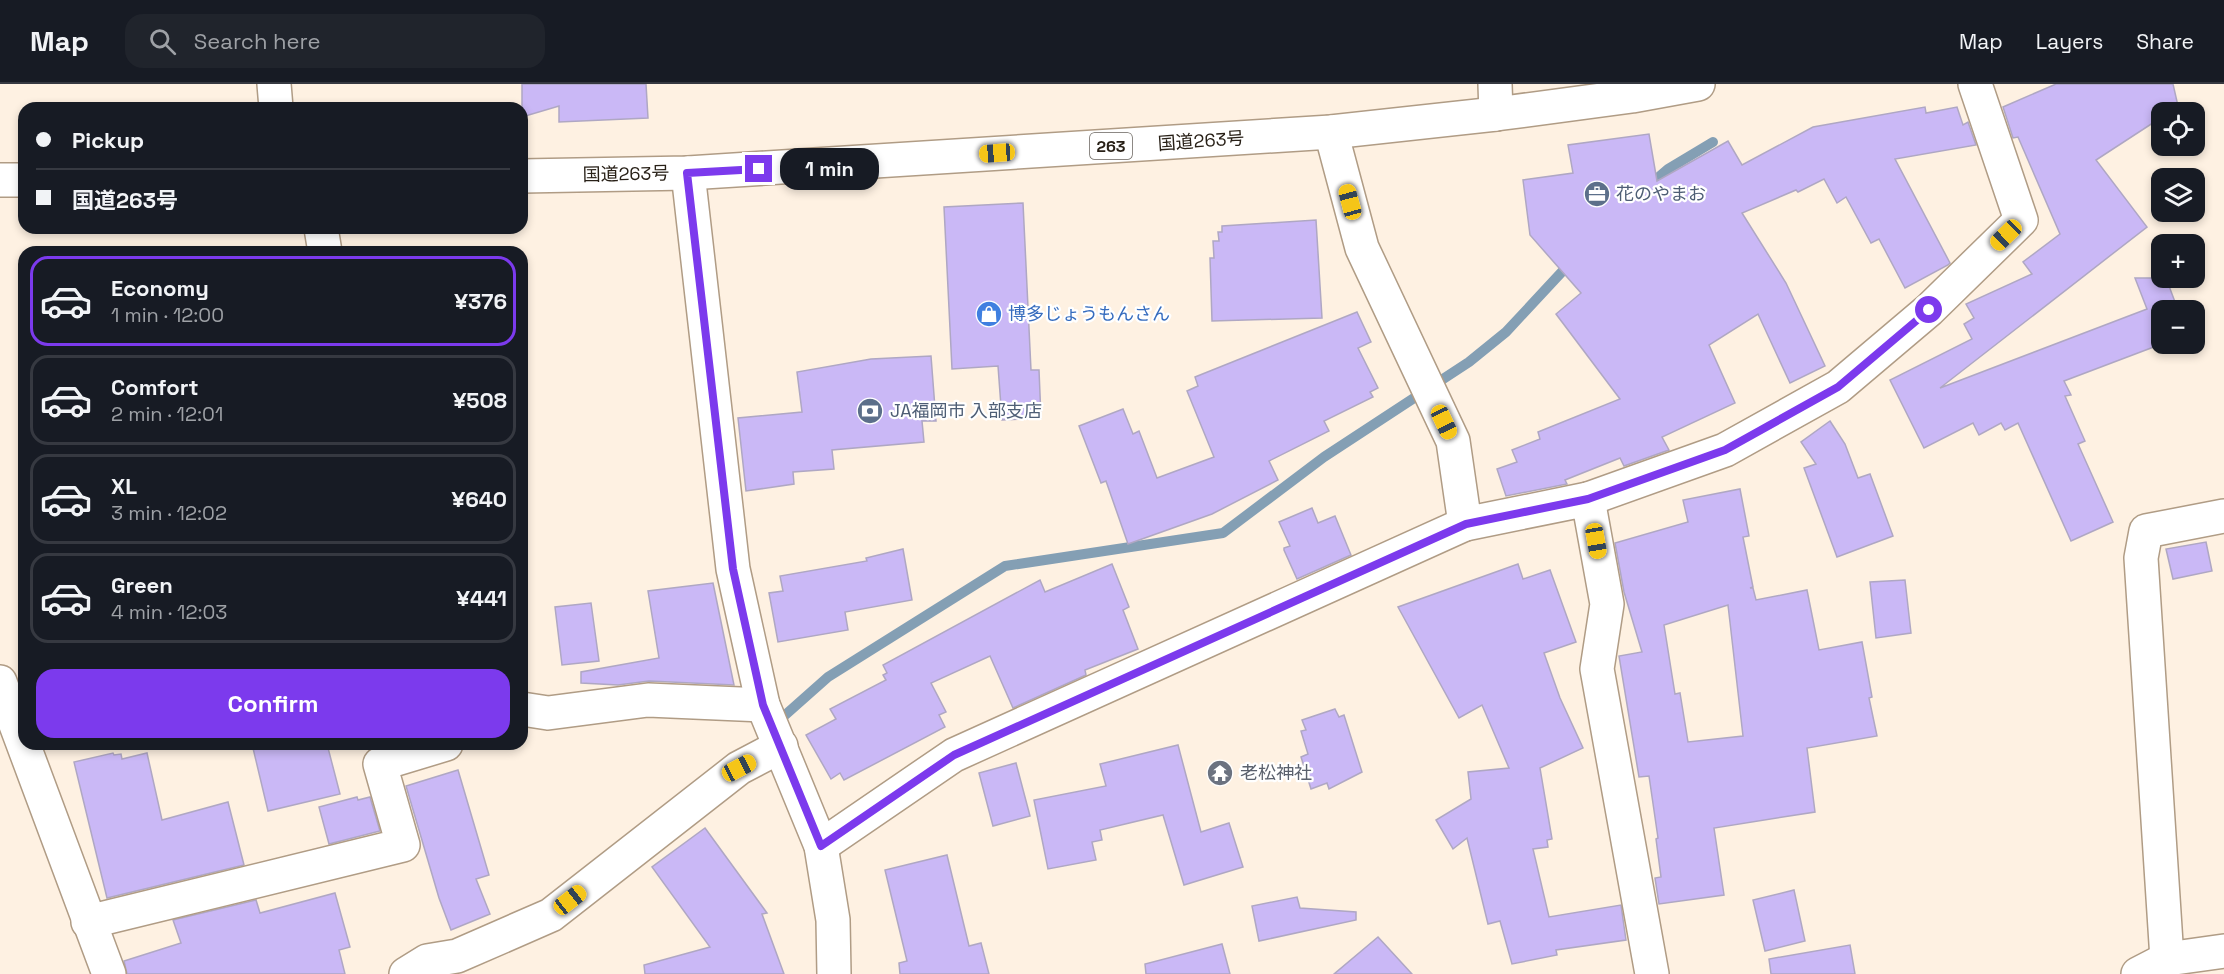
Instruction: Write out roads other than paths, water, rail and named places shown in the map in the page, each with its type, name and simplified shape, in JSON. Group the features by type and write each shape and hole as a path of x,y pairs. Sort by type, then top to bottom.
{"main road":[{"path":"274,84 276,102"},
{"name":"国道263号","path":"528,176 687,173 1331,132 1495,99 1632,96 1698,84"},
{"path":"821,846 954,755 1466,524 1588,499 1725,450 1838,387 1929,310 2021,220 1975,84"},
{"path":"1331,132 1362,248 1453,441 1466,524"},
{"path":"687,173 733,569 773,726 821,846 833,921 834,974"},
{"path":"0,180 18,180"},
{"path":"1588,499 1607,604 1597,669 1652,974"},
{"path":"2224,516 2146,531 2141,558 2153,967 2224,951"},
{"path":"0,682 18,731"},
{"path":"531,714 648,700 773,726"},
{"path":"430,964 551,915 739,768 773,726"},
{"path":"25,750 109,974"},
{"path":"88,922 403,845 380,764 426,750"}],"waterway":[{"path":"1647,187 1668,169 1713,142"},
{"path":"775,724 828,677 1005,566 1223,533 1324,457 1469,362 1506,332 1572,261"}],"place":[{"name":"花のやまお","path":"1597,194"},
{"name":"博多じょうもんさん","path":"989,314"},
{"name":"JA福岡市 入部支店","path":"870,411"},
{"name":"老松神社","path":"1220,773"}]}
